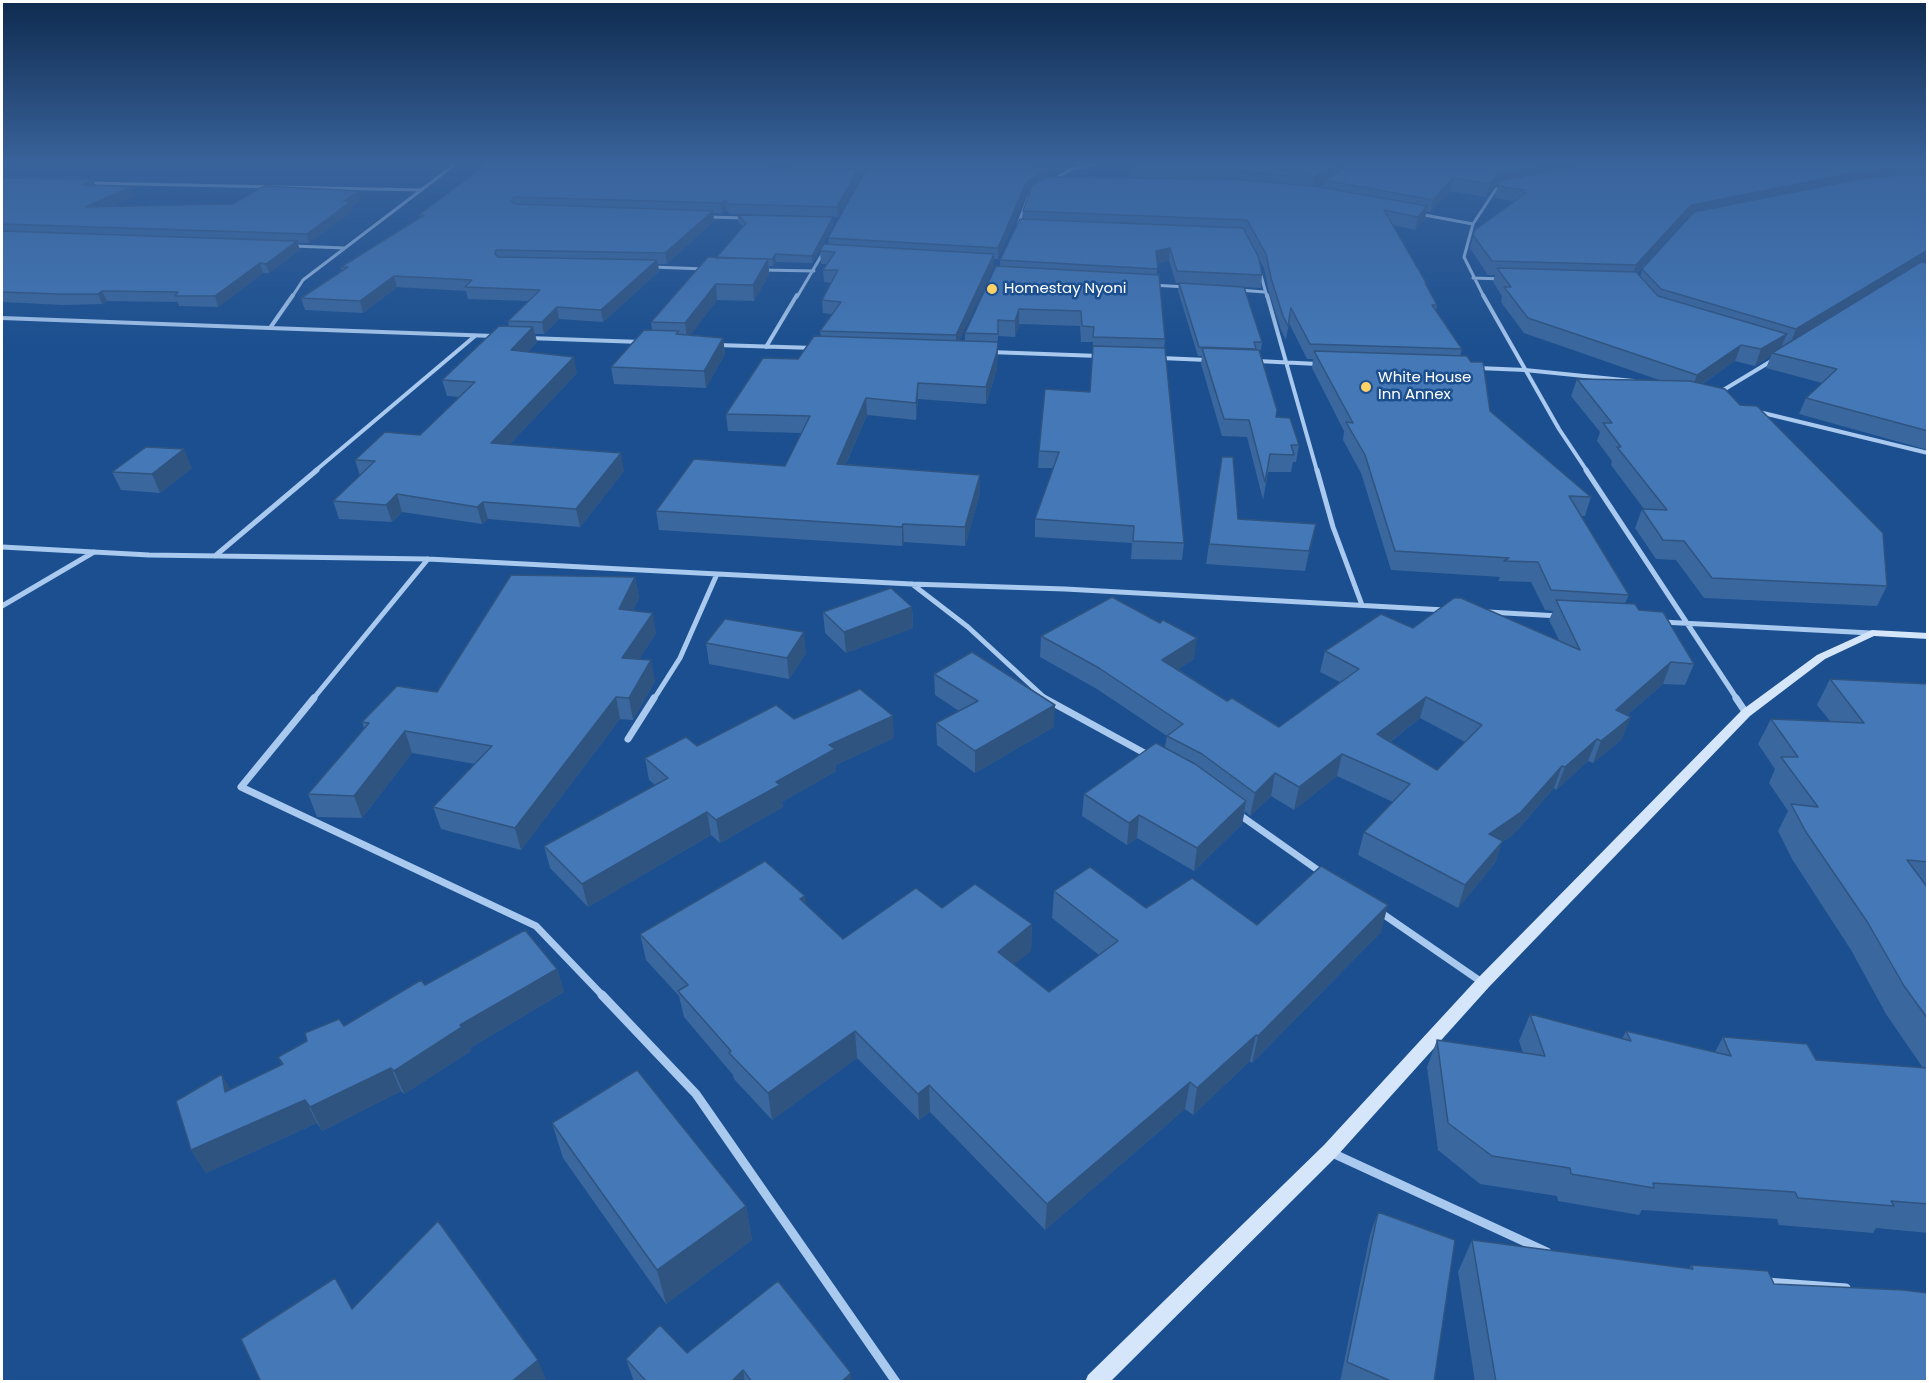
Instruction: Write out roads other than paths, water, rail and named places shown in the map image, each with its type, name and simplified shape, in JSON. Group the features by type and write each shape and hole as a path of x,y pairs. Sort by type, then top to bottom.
{"street":[{"path":"270,328 303,280 373,227"},
{"path":"1023,227 1029,227"},
{"path":"1472,227 1464,257 1473,278 1558,429 1746,713"},
{"path":"286,246 345,248"},
{"path":"766,347 814,271 823,252"},
{"path":"1253,252 1261,269 1265,292 1333,527 1362,605"},
{"path":"652,267 710,269"},
{"path":"756,270 814,271"},
{"path":"1473,278 1507,279"},
{"path":"1147,285 1194,288"},
{"path":"1230,290 1265,292"},
{"path":"2,318 499,337"},
{"path":"215,556 476,336"},
{"path":"522,338 649,342"},
{"path":"707,345 823,348"},
{"path":"983,352 1101,356"},
{"path":"1717,394 1783,355"},
{"path":"1159,358 1217,360"},
{"path":"1252,361 1323,364"},
{"path":"1477,368 1623,379 1644,384"},
{"path":"1754,411 1928,453"},
{"path":"2,546 215,556 428,559 1454,610"},
{"path":"2,606 95,552"},
{"path":"428,559 241,787 536,926 696,1094 896,1382"},
{"path":"628,739 680,658 717,574"},
{"path":"911,584 968,627 1044,698 1155,759"},
{"path":"1478,612 1570,617"},
{"path":"1651,622 1928,636"},
{"path":"1095,1382 1330,1151 1483,983 1746,713 1821,657 1872,633"},
{"path":"1232,809 1328,877"},
{"path":"1376,910 1483,983"},
{"path":"1330,1151 1556,1256"},
{"path":"1752,1280 1857,1289"}],"place":[{"name":"Homestay Nyoni","path":"992,289"},
{"name":"White House Inn Annex","path":"1366,387"}]}
